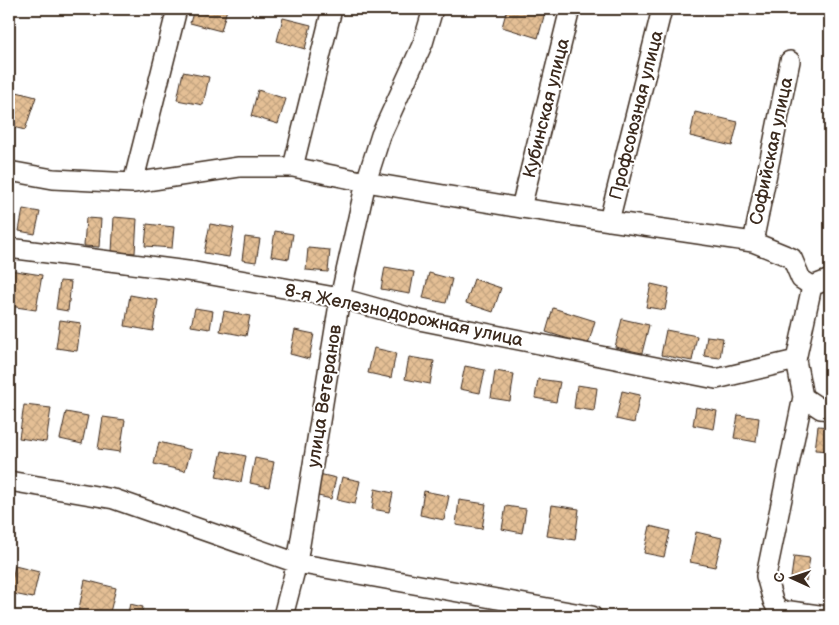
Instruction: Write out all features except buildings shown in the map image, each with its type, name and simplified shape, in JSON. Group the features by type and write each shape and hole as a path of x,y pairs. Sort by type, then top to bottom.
{"street":[{"path":"133,183 177,9"},
{"path":"293,167 332,9"},
{"name":"улица Ветеранов","path":"283,616 297,563 340,298 366,182 381,135 423,43 433,9"},
{"name":"Кубинская улица","path":"521,208 570,9"},
{"name":"Профсоюзная улица","path":"610,221 662,9"},
{"name":"Софийская улица","path":"753,242 790,61"},
{"path":"9,170 53,179 133,183 239,167 293,167 366,182 521,208 753,242 792,258 801,279 812,286"},
{"name":"8-я Железнодорожная улица","path":"9,248 195,272 340,298 419,320 716,379 796,360"},
{"path":"812,286 830,279"},
{"path":"812,286 796,360 803,397 766,576 778,615 790,611 826,616"},
{"path":"803,397 821,409 830,410"},
{"path":"9,481 114,498 297,563 592,616"}]}
